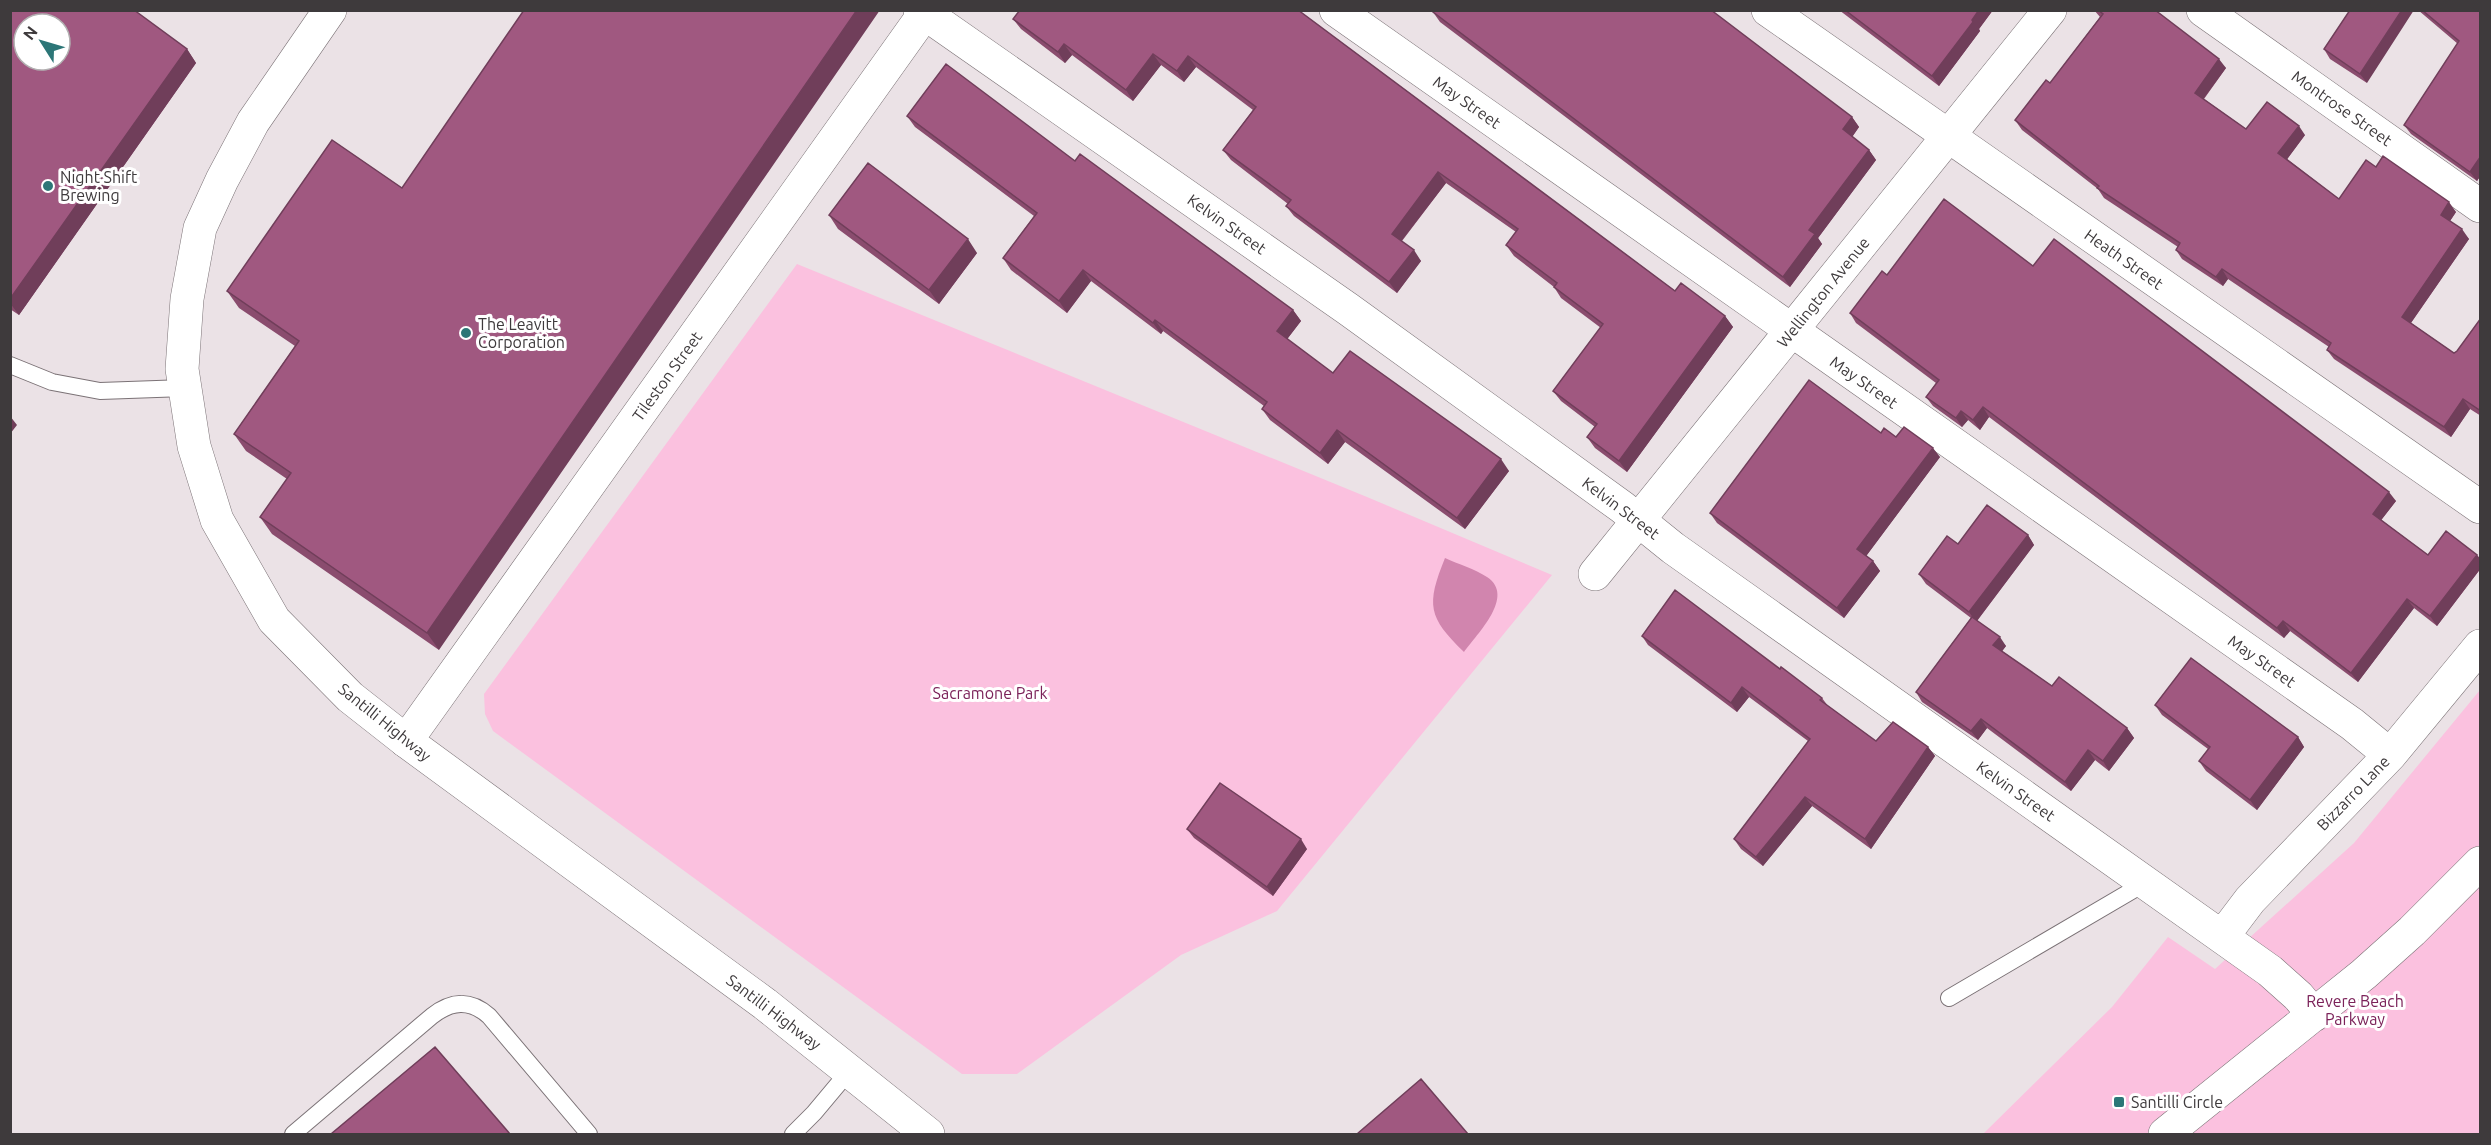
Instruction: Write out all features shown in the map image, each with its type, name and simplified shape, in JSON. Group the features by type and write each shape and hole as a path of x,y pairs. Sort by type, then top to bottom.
{"street":[{"name":"Santilli Highway","path":"330,10 253,122 200,228 187,299 182,369 194,446 217,520 274,620 350,696 406,741 765,1004 928,1134"},
{"name":"May Street","path":"1336,10 2352,724 2390,756"},
{"name":"Heath Street","path":"1768,10 2481,507"},
{"name":"Wellington Avenue","path":"1595,574 2050,10"},
{"name":"Montrose Street","path":"2203,10 2481,206"},
{"name":"Kelvin Street","path":"924,12 1348,309 1639,520 1683,555 2222,937 2284,982 2314,1015"},
{"name":"Tileston Street","path":"406,741 924,12"},
{"name":"Bizzarro Lane","path":"2222,937 2250,900 2390,756 2481,646"},
{"path":"2165,1134 2314,1015 2412,932 2481,863"}],"lane":[{"path":"10,365 52,382 100,391 185,388"},
{"path":"1949,998 2145,883"},
{"path":"293,1134 444,1006 456,1003 479,1007 489,1016 589,1134"},
{"path":"793,1134 850,1070"}],"green space":[{"name":"Sacramone Park","path":"797,264 1552,575 1277,911 1181,955 1017,1074 962,1074 493,731 485,714 484,694"},
{"name":"Revere Beach Parkway","path":"2480,690 2480,1134 1983,1134 2112,1007 2168,937 2215,969 2354,843"}],"shaded area":[{"path":"1445,558 1487,577 1495,585 1497,594 1491,615 1464,652 1443,629 1434,610 1435,588"}],"building":[{"path":"10,10 134,10 187,49 10,299"},
{"name":"The Leavitt Corporation","path":"524,10 857,10 427,633 260,517 291,473 234,434 299,341 227,291 332,140 402,188"},
{"path":"1020,10 1298,10 1675,291 1681,283 1725,316 1619,461 1587,437 1597,424 1553,391 1603,324 1554,287 1557,283 1506,245 1518,229 1438,172 1392,234 1414,250 1389,282 1286,206 1291,200 1223,150 1256,107 1188,56 1177,71 1153,54 1126,90 1064,44 1058,52 1013,19"},
{"path":"1434,10 1711,10 1852,117 1843,129 1869,150 1809,230 1815,234 1783,277 1433,12"},
{"path":"1845,10 1979,10 1973,22 1932,76"},
{"path":"2098,10 2155,10 2219,59 2195,93 2246,129 2267,102 2299,126 2278,153 2339,199 2366,160 2376,167 2383,156 2449,202 2441,215 2462,229 2402,317 2454,353 2481,318 2481,411 2463,399 2444,427 2327,350 2331,343 2222,269 2216,277 2176,250 2180,243 2097,188 2099,186 2015,120 2046,80 2050,83 2103,14"},
{"path":"2350,10 2402,10 2360,74 2324,49"},
{"path":"2422,10 2481,10 2481,156 2470,172 2404,125 2459,41"},
{"path":"946,64 1075,161 1080,154 1293,310 1277,331 1333,373 1350,351 1501,459 1457,518 1337,430 1320,453 1262,409 1267,402 1155,320 1153,323 1083,270 1059,301 1003,258 1037,213 907,116"},
{"path":"868,163 968,239 929,290 829,215"},
{"path":"1944,199 2033,266 2054,239 2389,492 2373,514 2428,555 2446,531 2477,555 2430,616 2407,599 2351,673 2283,621 2277,628 1983,407 1973,420 1961,411 1956,418 1926,397 1939,380 1850,313 1882,271 1887,275"},
{"path":"1809,380 1881,433 1884,428 1896,437 1904,427 1933,448 1857,549 1873,561 1837,608 1710,513"},
{"path":"1987,505 2028,535 1969,612 1919,574 1947,536 1958,544"},
{"path":"1675,590 1780,669 1781,667 1822,698 1820,700 1876,741 1893,722 1928,747 1865,839 1805,797 1756,857 1734,839 1810,739 1742,687 1731,703 1642,636"},
{"path":"1972,617 2000,637 1993,645 2052,686 2059,677 2127,728 2103,761 2088,750 2065,782 1981,719 1971,731 1916,692"},
{"path":"2191,658 2298,737 2250,800 2199,761 2210,747 2155,705"},
{"path":"1220,783 1301,839 1267,887 1187,829"},
{"path":"435,1047 510,1134 331,1134"},
{"path":"1421,1079 1468,1134 1357,1134"}],"place":[{"name":"Night Shift Brewing","path":"48,186"},
{"name":"The Leavitt Corporation","path":"466,333"},
{"name":"Santilli Circle","path":"2119,1102"}]}
